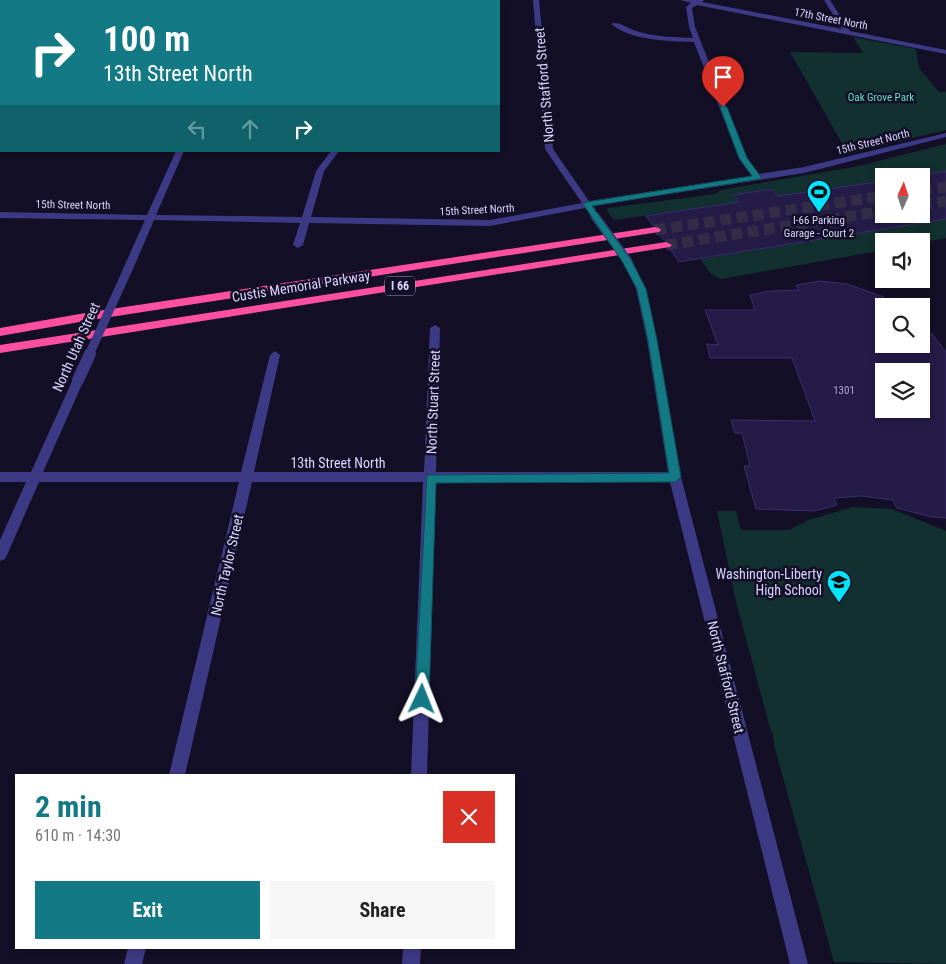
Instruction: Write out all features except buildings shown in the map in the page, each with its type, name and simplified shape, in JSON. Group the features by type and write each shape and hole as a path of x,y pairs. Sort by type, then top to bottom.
{"highway":[{"name":"Custis Memorial Parkway","path":"0,332 208,298 655,230"},
{"name":"Custis Memorial Parkway","path":"0,349 666,245"},
{"path":"0,324 103,307 208,298"},
{"path":"0,353 50,340"}],"street":[{"name":"North Stafford Street","path":"536,0 549,149 627,260 641,289 652,340 675,477 799,964"},
{"name":"17th Street North","path":"683,0 946,52"},
{"path":"827,0 848,33"},
{"path":"698,2 690,7 692,27 743,158 757,177"},
{"path":"614,24 628,32 648,38 698,40"},
{"name":"15th Street North","path":"4,215 490,223 537,216 587,204 804,170 946,135"},
{"name":"North Utah Street","path":"0,555 180,152"},
{"path":"298,245 320,171 334,152"},
{"path":"0,226 4,215"},
{"name":"North Stuart Street","path":"419,774 435,328"},
{"name":"North Taylor Street","path":"177,774 275,355"},
{"name":"13th Street North","path":"0,477 675,477"},
{"path":"133,964 137,949"},
{"path":"411,964 412,949"}],"green space":[{"name":"Oak Grove Park","path":"853,37 916,49 919,68 939,92 946,92 946,130 848,154 790,52 863,53"},
{"path":"946,144 946,171 930,173 930,168 875,168 875,182 778,196 772,189 733,195 739,202 614,220 607,211 608,208 715,194 721,190 859,166"},
{"path":"930,216 946,219 946,238 930,241 930,233 875,233 875,252 721,279 711,274 700,259 901,226 898,223 930,223"},
{"path":"853,507 892,509 946,531 946,964 834,962 735,598 717,511 736,511 741,530 789,530 809,520"}],"tunnel":[{"path":"930,189 946,187"},
{"path":"655,230 875,197"},
{"path":"930,204 946,201"},
{"path":"666,245 875,212"}],"place":[{"name":"I-66 Parking Garage - Court 2","path":"819,213"},
{"name":"Washington-Liberty High School","path":"839,603"}],"route":[{"path":"422,699 431,478 675,477 652,340 641,289 627,260 587,204 757,177 743,158 723,107"}]}
